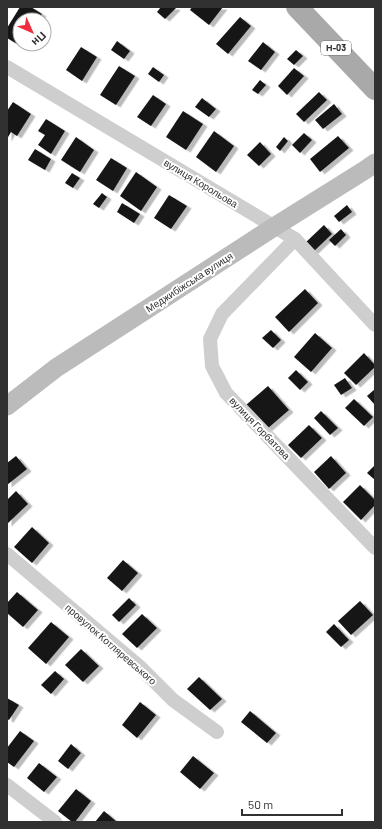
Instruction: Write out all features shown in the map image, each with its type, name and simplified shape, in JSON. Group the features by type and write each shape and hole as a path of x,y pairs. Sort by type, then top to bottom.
{"main road":[{"name":"Н-03","path":"297,7 375,89"},
{"name":"Меджибіжська вулиця","path":"7,406 56,368 375,163"}],"street":[{"name":"вулиця Корольова","path":"7,67 295,239 375,325"},
{"name":"вулиця Горбатова","path":"295,239 222,314 210,339 212,366 226,393 375,548"},
{"name":"провулок Котляревського","path":"7,554 139,666 173,700 217,732"},
{"path":"7,785 55,822"}],"building":[{"path":"20,7 31,7 39,12 17,12"},
{"path":"161,7 176,8 165,19 157,12"},
{"path":"192,7 223,7 209,25 190,10"},
{"path":"240,17 251,26 228,54 216,44"},
{"path":"12,20 12,41 7,38 7,28"},
{"path":"117,41 130,51 124,59 111,50"},
{"path":"263,42 275,52 261,70 248,61"},
{"path":"81,47 97,57 82,81 66,70"},
{"path":"296,50 303,56 294,65 287,59"},
{"path":"119,66 135,76 116,105 100,95"},
{"path":"153,67 164,75 159,82 148,74"},
{"path":"294,68 304,76 287,95 278,86"},
{"path":"260,80 266,85 258,94 252,90"},
{"path":"319,92 327,100 304,122 296,114"},
{"path":"153,95 166,104 151,126 137,117"},
{"path":"202,98 216,109 209,117 195,107"},
{"path":"13,102 31,114 17,136 11,132 7,139 7,111"},
{"path":"334,104 342,114 323,129 315,120"},
{"path":"183,111 203,124 186,150 166,137"},
{"path":"46,119 65,131 51,154 38,145 45,135 38,131"},
{"path":"214,131 234,146 216,172 196,157"},
{"path":"304,133 312,140 300,153 292,145"},
{"path":"338,136 349,148 320,172 310,159"},
{"path":"76,137 94,150 80,172 61,160"},
{"path":"284,137 288,141 280,151 276,147"},
{"path":"260,142 271,154 259,166 247,155"},
{"path":"35,149 51,159 45,170 28,160"},
{"path":"111,158 127,168 113,191 96,180"},
{"path":"136,172 157,187 141,211 120,196"},
{"path":"72,173 80,178 73,188 65,183"},
{"path":"102,193 107,197 99,208 93,204"},
{"path":"169,195 187,206 171,229 154,218"},
{"path":"122,203 140,214 134,223 117,212"},
{"path":"347,205 352,212 339,222 334,216"},
{"path":"324,225 332,234 313,252 305,243"},
{"path":"341,229 346,235 335,246 329,240"},
{"path":"305,289 318,303 289,332 275,317"},
{"path":"271,330 281,340 273,348 262,338"},
{"path":"315,333 332,348 311,372 294,357"},
{"path":"364,353 375,365 375,367 356,385 344,373"},
{"path":"296,370 308,382 300,390 288,378"},
{"path":"345,378 352,388 341,395 334,385"},
{"path":"268,386 289,410 267,429 246,405"},
{"path":"375,389 375,405 367,396"},
{"path":"354,399 373,417 364,426 345,408"},
{"path":"321,411 338,428 330,435 314,418"},
{"path":"309,425 322,438 301,458 288,445"},
{"path":"16,456 27,469 7,485 7,463"},
{"path":"331,456 346,473 329,489 314,472"},
{"path":"374,466 375,467 375,480 367,473"},
{"path":"360,485 375,500 375,505 361,520 343,502"},
{"path":"16,491 28,504 7,524 7,500"},
{"path":"32,527 49,543 32,563 14,547"},
{"path":"123,560 138,573 122,591 107,578"},
{"path":"17,592 38,610 23,627 7,613 7,603"},
{"path":"129,598 136,605 119,622 112,615"},
{"path":"360,601 373,615 351,635 338,621"},
{"path":"142,614 157,628 137,648 122,634"},
{"path":"51,622 69,637 46,664 28,648"},
{"path":"334,624 349,640 341,647 326,632"},
{"path":"81,649 99,666 83,682 65,665"},
{"path":"55,671 64,679 51,694 41,685"},
{"path":"199,677 222,699 210,710 187,689"},
{"path":"7,698 19,705 9,720 7,719"},
{"path":"140,702 156,715 137,738 122,725"},
{"path":"250,711 276,733 267,743 241,722"},
{"path":"20,731 34,741 14,767 7,762 7,748"},
{"path":"71,744 81,753 68,769 58,761"},
{"path":"193,756 214,773 200,789 180,772"},
{"path":"39,763 57,777 44,792 27,778"},
{"path":"76,789 91,801 75,822 72,822 58,811"},
{"path":"104,811 117,822 95,822"}]}
